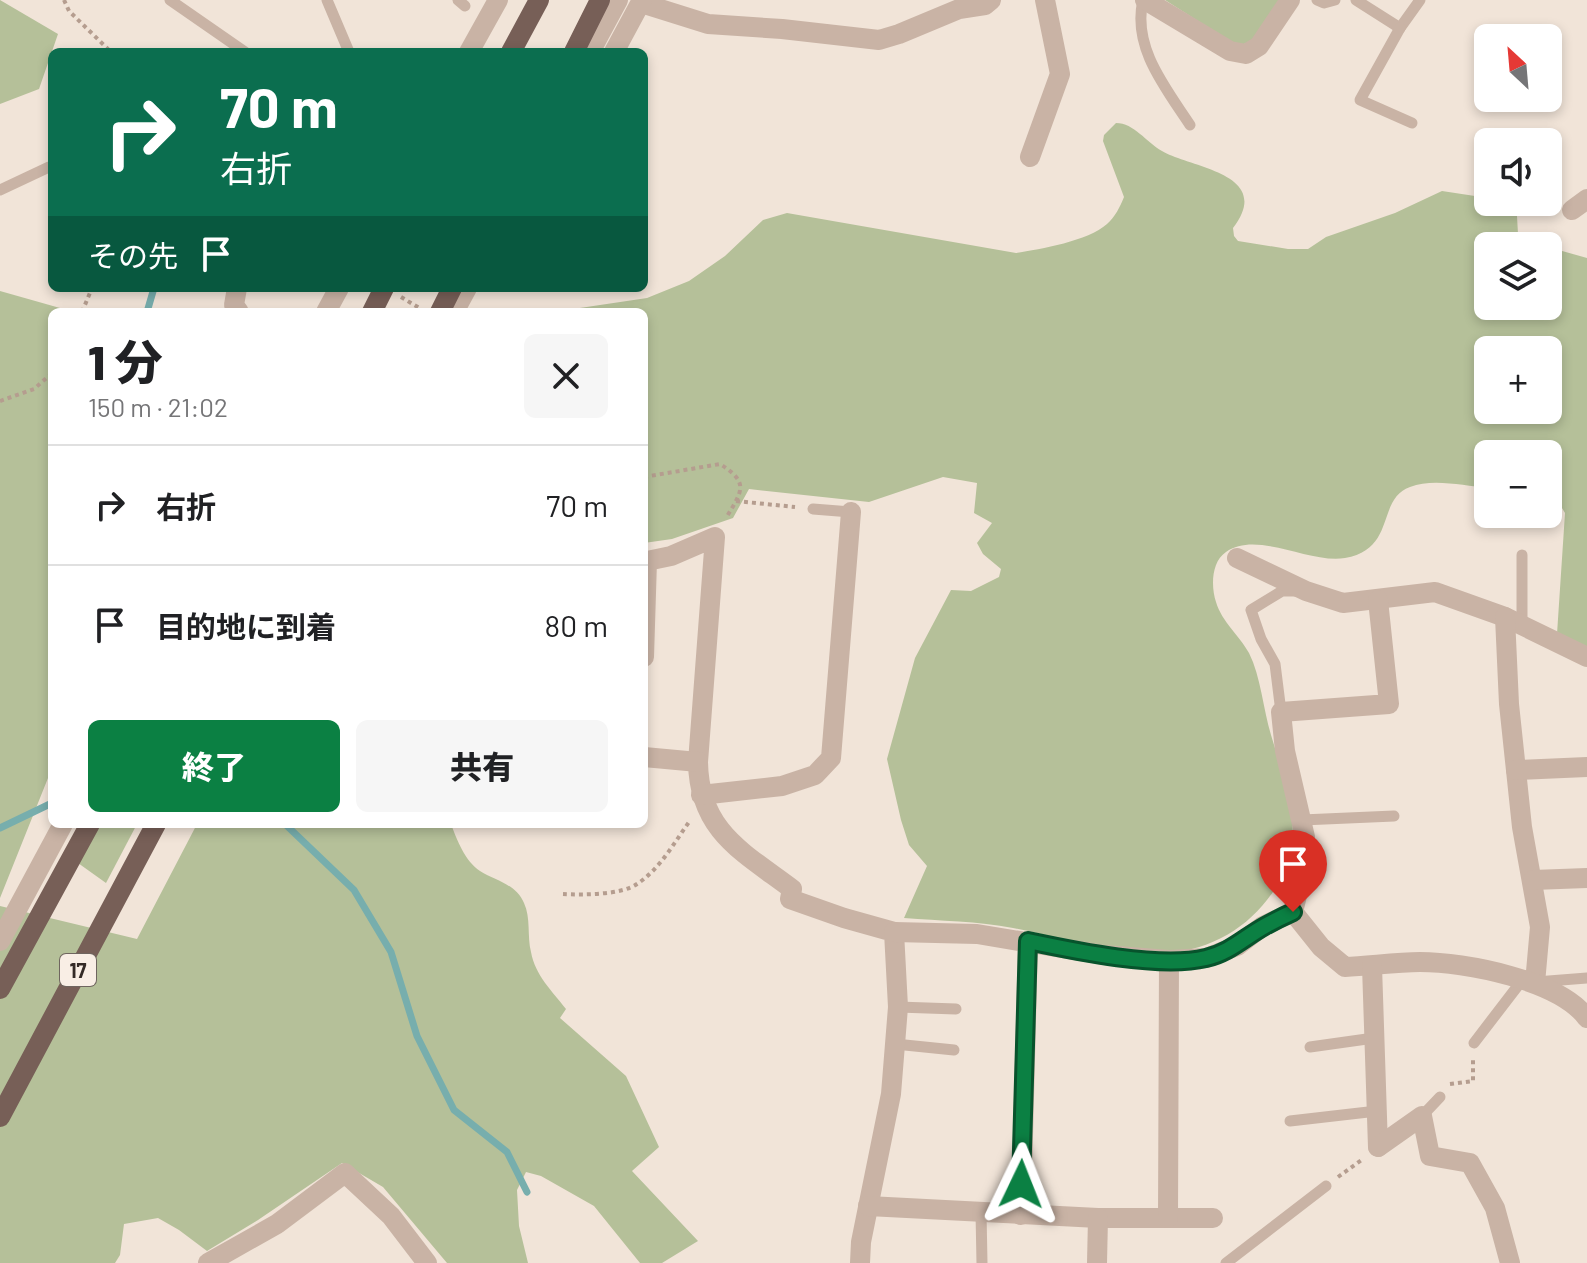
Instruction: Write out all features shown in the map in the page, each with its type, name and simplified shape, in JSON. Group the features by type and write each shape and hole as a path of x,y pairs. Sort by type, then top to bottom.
{"main road":[{"path":"513,48 539,0"},
{"path":"576,48 600,0"},
{"path":"376,308 392,292"},
{"path":"0,989 88,828"},
{"name":"17","path":"0,1117 154,828"}],"street":[{"path":"471,48 498,0"},
{"path":"483,48 509,0"},
{"path":"592,48 618,0"},
{"path":"616,48 641,2 708,24 879,40 959,9 985,5 991,0"},
{"path":"1030,157 1060,74 1045,0"},
{"path":"1144,0 1230,51 1246,54 1259,46 1290,0"},
{"path":"702,798 782,786 815,775 831,758 851,512"},
{"path":"648,561 671,556 715,537 698,762 702,798 726,839 792,889 790,899 894,932 977,934 1104,955 1169,960 1206,958 1237,946 1263,926 1293,912"},
{"path":"1237,558 1306,591 1343,603 1435,592 1513,621 1587,657"},
{"path":"1293,912 1302,875 1305,837 1285,751 1281,712 1389,704 1378,600"},
{"path":"1513,621 1509,704 1522,827 1540,927 1529,981"},
{"path":"648,757 698,762"},
{"path":"1516,770 1587,767"},
{"path":"0,941 61,828"},
{"path":"1533,880 1587,878"},
{"path":"1293,912 1321,947 1345,967 1422,962 1529,981 1581,1009 1587,1018"},
{"path":"860,1263 861,1242 891,1094 898,1007 894,932"},
{"path":"1021,1215 1028,941"},
{"path":"1168,1218 1169,960"},
{"path":"1372,966 1378,1147"},
{"path":"1378,1147 1422,1116 1430,1156 1470,1163 1495,1208 1510,1263"},
{"path":"208,1263 277,1224 345,1173 391,1216 427,1263"},
{"path":"868,1206 1098,1218 1213,1218"},
{"path":"1097,1263 1098,1218"}],"lane":[{"path":"170,0 239,48"},
{"path":"327,0 347,48"},
{"path":"1144,0 1139,17 1147,51 1155,72 1190,125"},
{"path":"1317,0 1324,3 1335,0"},
{"path":"1356,0 1400,28"},
{"path":"1412,123 1360,100 1400,28 1420,0"},
{"path":"0,190 48,167"},
{"path":"813,509 851,512"},
{"path":"1513,621 1522,555"},
{"path":"1281,712 1275,664 1261,639 1251,610 1282,591 1306,591"},
{"path":"1302,820 1394,816"},
{"path":"1474,1043 1529,981 1587,978"},
{"path":"898,1007 956,1009"},
{"path":"1310,1047 1374,1038"},
{"path":"895,1044 954,1050"},
{"path":"1422,1116 1440,1097"},
{"path":"1290,1121 1377,1111"},
{"path":"1226,1263 1326,1186"},
{"path":"981,1212 982,1263"}],"path":[{"path":"64,0 69,11 107,48"},
{"path":"392,292 419,308"},
{"path":"0,401 34,389 48,377"},
{"path":"648,476 720,464 733,472 742,492 715,537"},
{"path":"736,501 813,509"},
{"path":"563,894 590,896 635,886 663,859 702,798"},
{"path":"1440,1097 1445,1084 1473,1081 1474,1043"},
{"path":"1326,1186 1378,1147"}],"green space":[{"path":"0,0 58,34 53,48 48,48 48,63 39,89 0,104"},
{"path":"1165,0 1282,0 1255,41 1237,46"},
{"path":"1116,123 1134,129 1162,151 1224,175 1236,184 1244,195 1243,210 1233,228 1238,241 1308,249 1326,237 1395,213 1442,191 1474,196 1474,216 1517,216 1518,232 1474,232 1474,320 1562,320 1562,251 1587,258 1587,652 1557,634 1565,513 1562,508 1562,440 1474,440 1474,487 1438,483 1410,487 1393,502 1379,535 1361,553 1331,559 1253,544 1226,552 1215,568 1214,596 1222,616 1249,653 1256,672 1288,793 1292,853 1274,891 1250,918 1221,938 1168,953 1137,952 1000,926 904,918 927,866 909,845 887,759 915,658 951,590 971,591 999,577 1001,569 983,554 977,543 992,523 974,513 977,483 943,477 869,502 749,489 733,518 672,539 648,542 648,308 580,308 647,298 689,281 725,256 763,220 787,213 1016,253 1051,247 1099,230 1117,212 1124,197 1103,141 1104,135"},
{"path":"0,291 60,308 48,308 48,778 0,898"},
{"path":"86,828 135,828 106,883 71,858"},
{"path":"195,828 453,828 470,862 480,871 511,887 524,903 533,960 566,1009 560,1018 626,1076 659,1147 632,1171 698,1241 662,1263 640,1263 594,1206 541,1176 526,1172 517,1190 519,1226 528,1263 447,1263 383,1187 342,1163 207,1251 158,1218 124,1224 120,1255 115,1263 0,1263 0,906 137,939"}],"waterway":[{"path":"148,308 153,292"},
{"path":"0,828 48,805"},
{"path":"289,828 354,890 391,952 417,1036 454,1110 507,1152 527,1192"}],"route":[{"path":"1021,1184 1028,941 1104,955 1169,960 1206,958 1237,946 1263,926 1293,912"}]}
